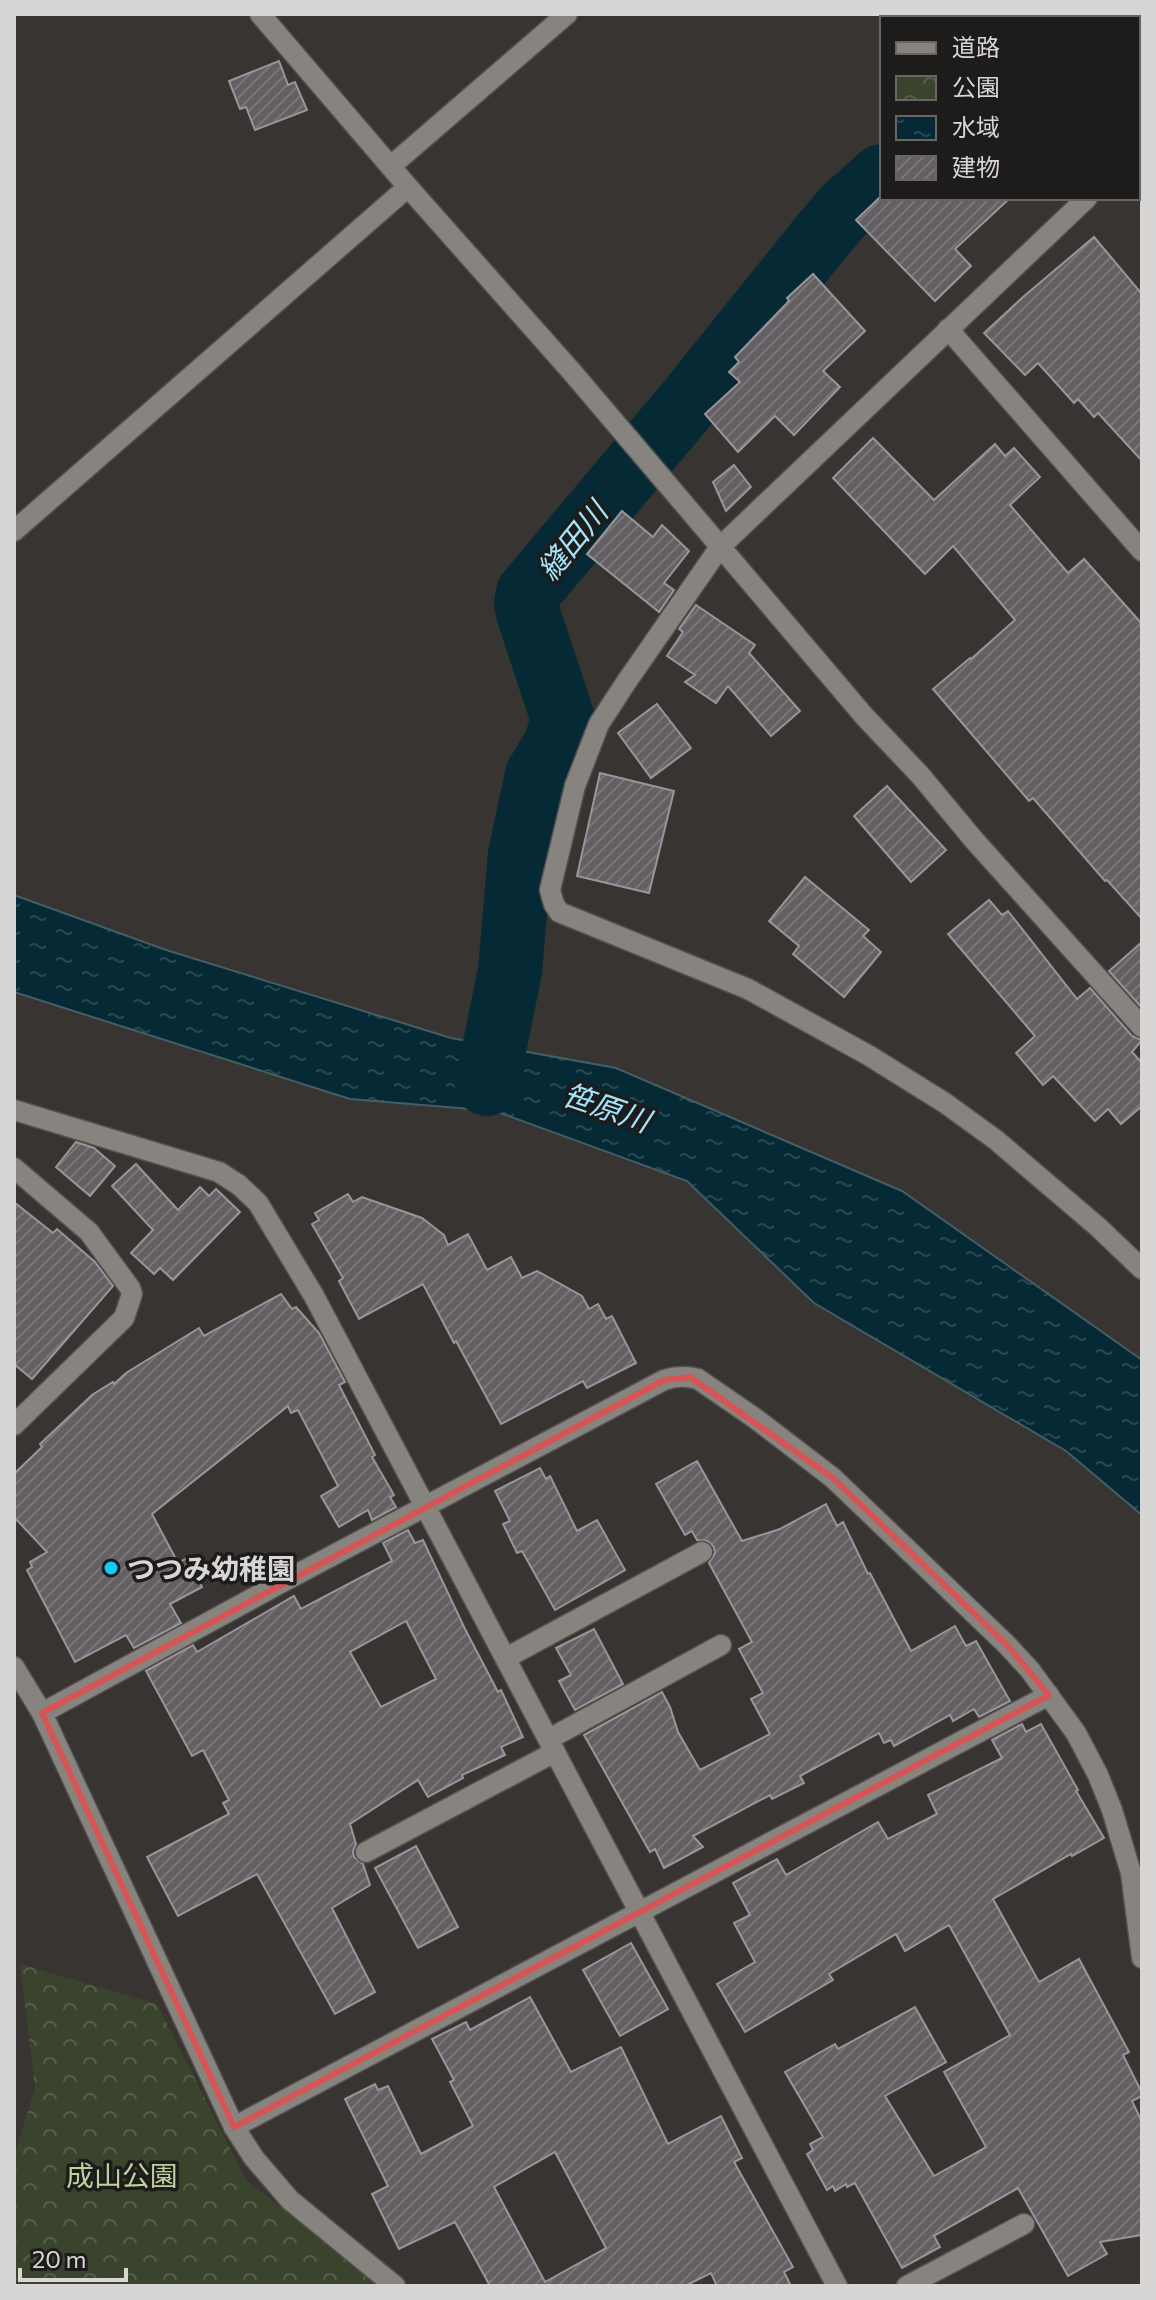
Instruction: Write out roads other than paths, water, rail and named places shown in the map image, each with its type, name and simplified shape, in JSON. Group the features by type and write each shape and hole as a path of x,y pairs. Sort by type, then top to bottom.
{"street":[{"path":"260,14 572,372 865,717 1142,1027"},
{"path":"391,166 567,14"},
{"path":"14,531 408,187"},
{"path":"1085,200 720,547 599,724 575,786 550,890 559,912 748,989 815,1024 920,1087 996,1140 1142,1269"},
{"path":"948,329 1142,551"},
{"path":"14,1110 219,1172 256,1200 271,1221 314,1296 837,2286"},
{"path":"14,1168 89,1232 132,1294 124,1318 17,1417"},
{"path":"42,1713 664,1380 681,1376 698,1379 833,1478 1007,1645 1049,1695 1076,1733 1112,1810 1131,1873 1142,1958"},
{"path":"506,1658 702,1552"},
{"path":"366,1852 721,1645"},
{"path":"14,1667 42,1713 234,2127 254,2158 290,2200 395,2286"},
{"path":"234,2127 1049,1695"},
{"path":"907,2286 1024,2224"}],"water":[{"name":"笹原川","path":"14,895 166,950 451,1038 616,1068 902,1191 1142,1360 1142,1515 1066,1451 814,1303 687,1181 495,1111 350,1099 14,992"}],"waterway":[{"name":"縫田川","path":"487,1084 510,971 520,854 537,775 556,743 563,719 529,616 526,604 528,593 691,399 822,236 845,209 880,178"}],"place":[{"name":"つつみ幼稚園","path":"111,1568"}],"park label":[{"name":"成山公園","path":"122,2175"}]}
